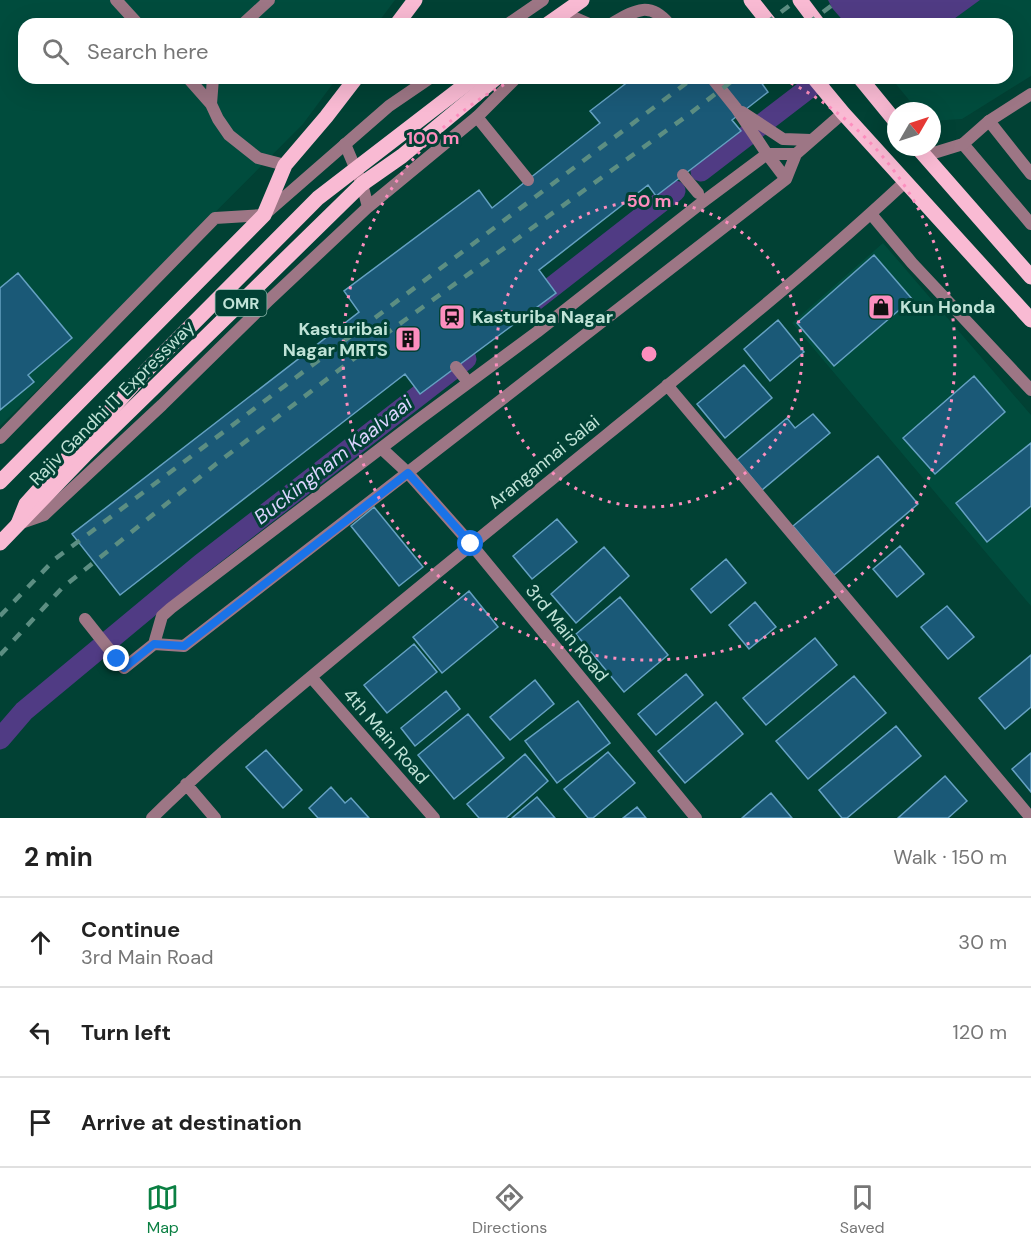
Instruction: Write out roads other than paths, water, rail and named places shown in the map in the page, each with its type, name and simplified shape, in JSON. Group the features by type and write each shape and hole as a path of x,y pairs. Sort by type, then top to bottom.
{"main road":[{"path":"402,18 415,0"},
{"path":"556,18 582,0"},
{"path":"572,18 596,0"},
{"path":"751,0 765,18"},
{"path":"800,0 813,18"},
{"name":"Rajiv Gandhi IT Expressway","path":"0,482 264,215 285,165 351,84"},
{"path":"18,524 26,504 146,371 318,198 466,84"},
{"name":"Rajiv Gandhi IT Expressway","path":"0,543 85,455 362,184 402,156 489,84"},
{"path":"819,84 1031,320"},
{"path":"865,84 887,111"},
{"path":"924,156 1031,277"}],"street":[{"path":"116,0 132,18"},
{"path":"250,18 269,0"},
{"path":"517,18 543,0"},
{"path":"622,18 632,12 646,9 657,11 663,18"},
{"path":"194,84 212,104 218,119 229,135 258,158 285,165"},
{"path":"212,104 213,84"},
{"path":"0,438 215,219 264,215 389,106 421,84"},
{"path":"18,524 44,515 369,207 477,117 510,84"},
{"path":"717,84 747,119 783,139 811,140"},
{"path":"941,148 963,144 989,121 1031,94"},
{"path":"154,644 184,646 786,179 796,153 843,113"},
{"path":"477,117 528,180"},
{"path":"747,119 755,136 786,179"},
{"path":"989,121 1031,174"},
{"path":"345,144 369,207"},
{"path":"963,144 1031,224"},
{"path":"85,619 124,668 154,644 162,616 171,608 537,332 767,154 796,153"},
{"path":"683,175 698,193"},
{"name":"Arangannai Salai","path":"152,818 186,784 311,677 471,544 757,313 905,182"},
{"path":"871,214 912,263 1031,390"},
{"path":"667,385 1031,818"},
{"name":"3rd Main Road","path":"381,448 408,473 471,544 696,818"},
{"name":"4th Main Road","path":"311,677 434,818"},
{"path":"186,784 215,818"}],"waterway":[{"name":"Buckingham Kaalvaai","path":"701,171 814,84"},
{"name":"Buckingham Kaalvaai","path":"529,305 675,191"},
{"name":"Buckingham Kaalvaai","path":"0,739 24,711 201,564 466,359"}],"railway":[{"path":"773,18 797,0"},
{"path":"815,18 839,0"},
{"path":"0,616 55,559 685,84"},
{"path":"0,655 62,588 216,464 394,328 728,84"}],"place":[{"name":"Kun Honda","path":"881,307"},
{"name":"Kasturiba Nagar","path":"452,317"},
{"name":"Kasturibai Nagar MRTS","path":"408,339"}]}
